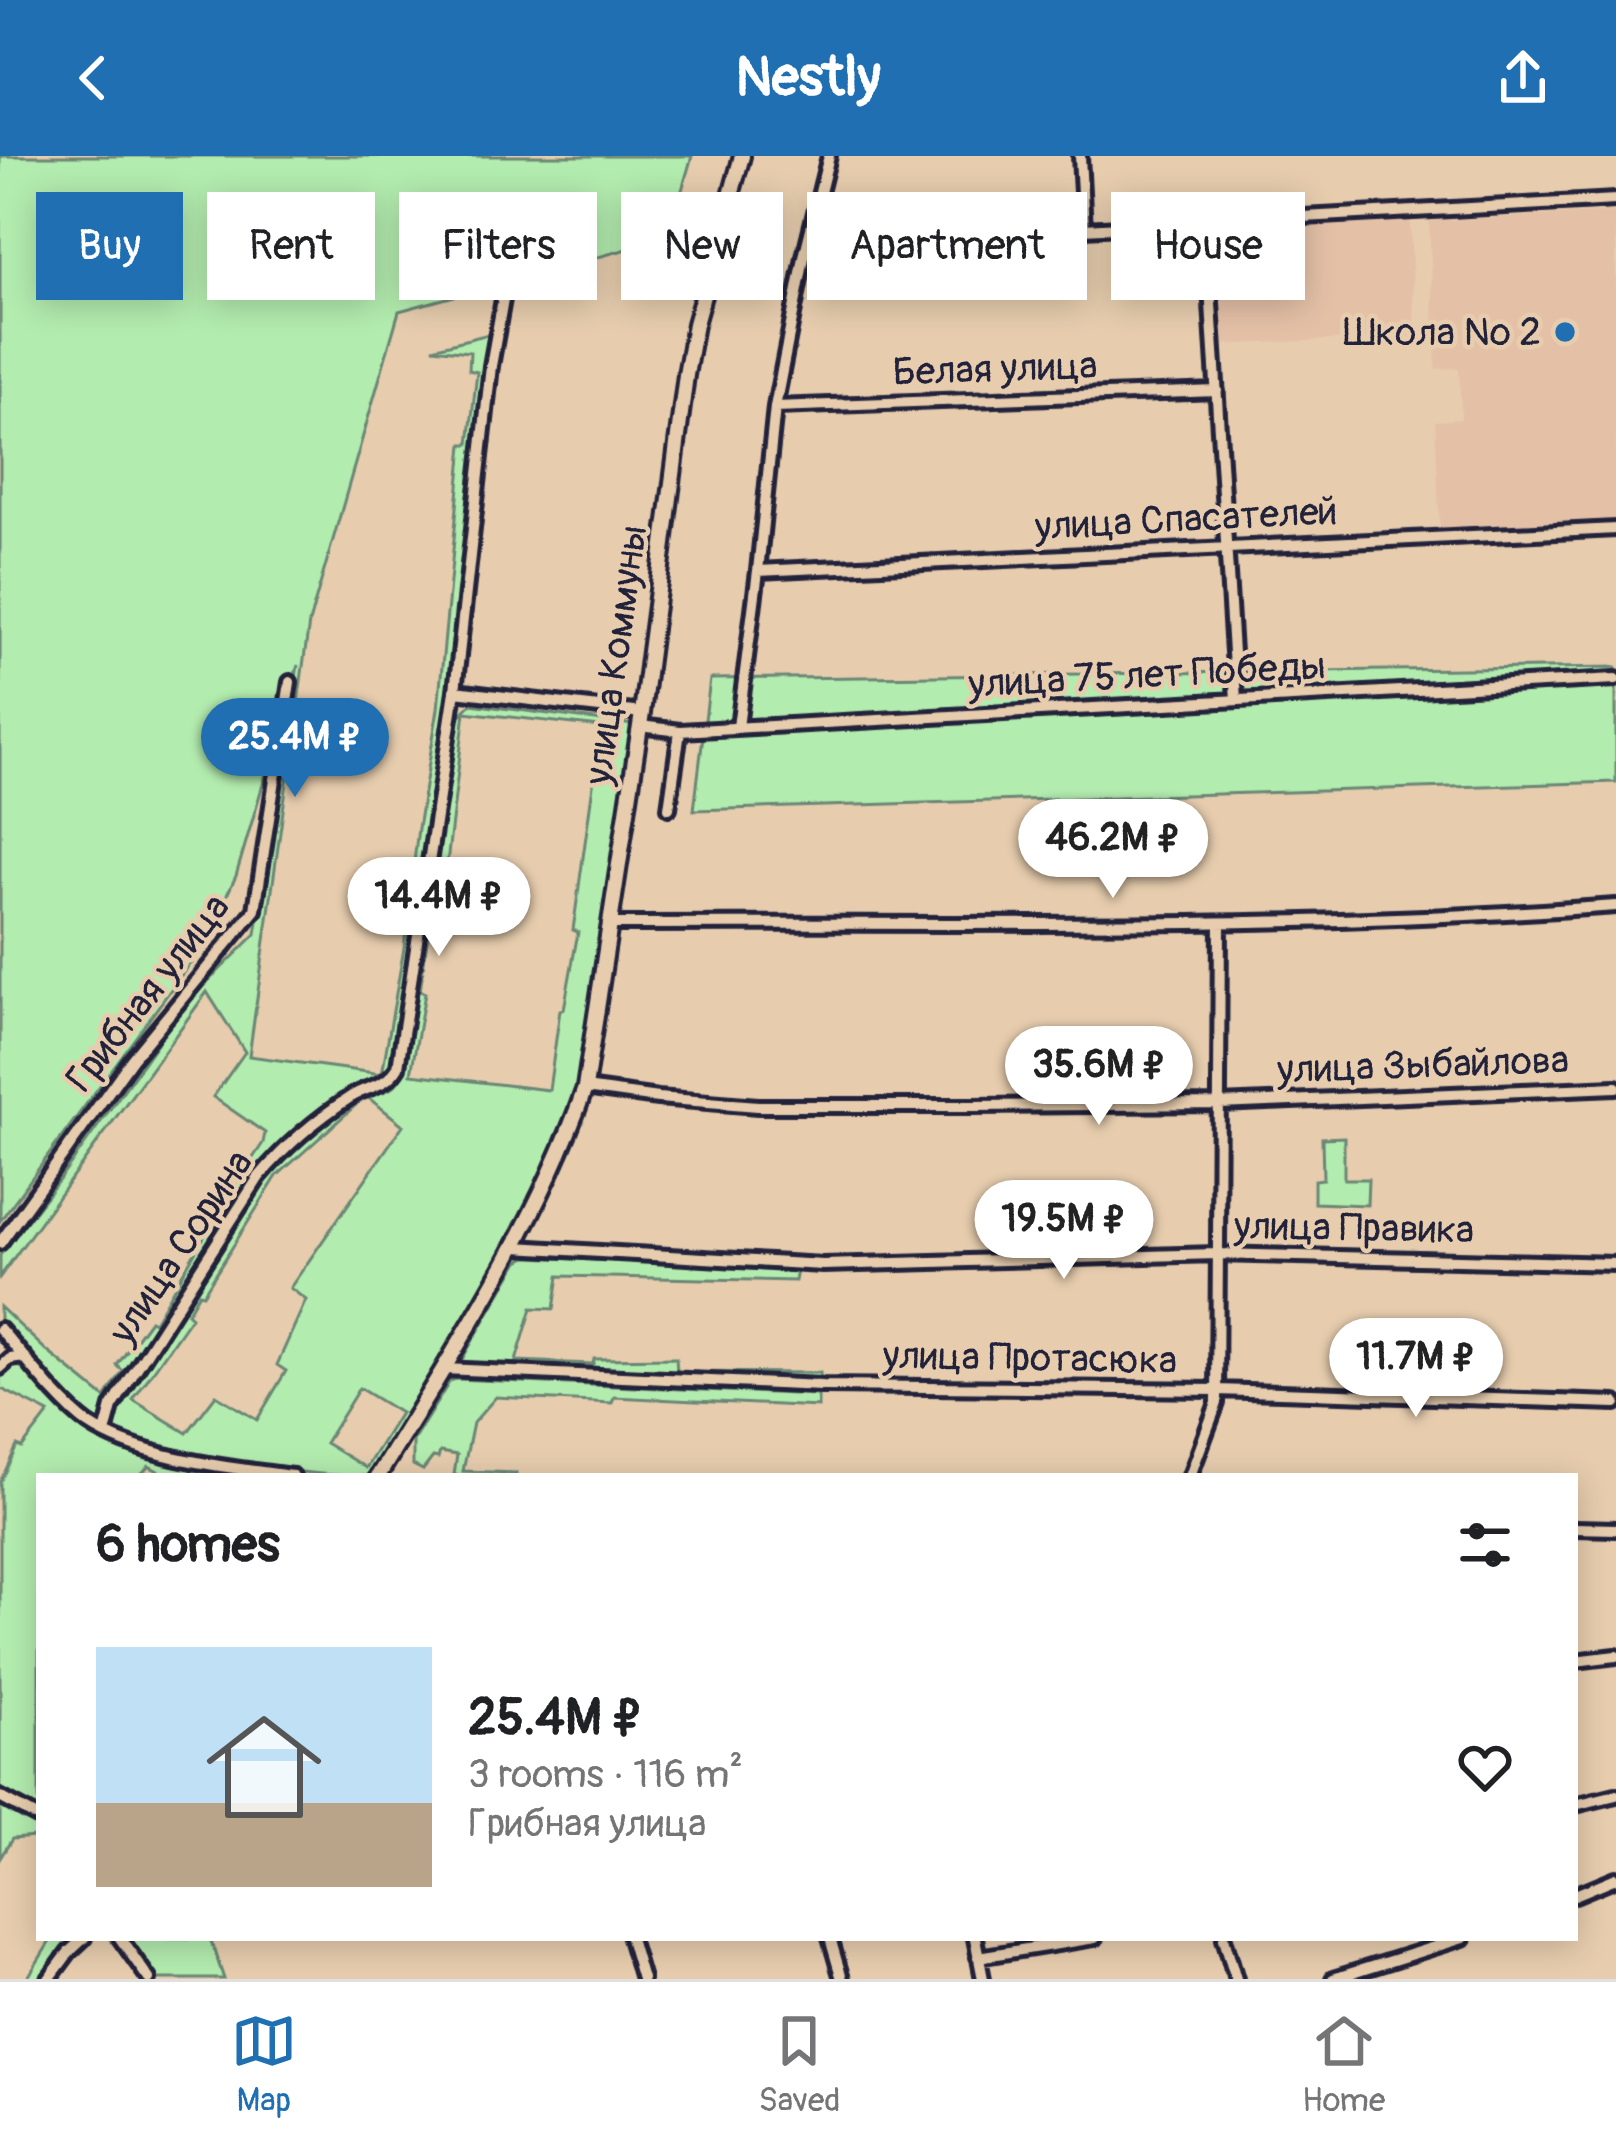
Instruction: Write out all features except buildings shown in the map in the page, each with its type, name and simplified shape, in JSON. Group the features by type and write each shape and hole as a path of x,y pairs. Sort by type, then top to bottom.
{"street":[{"name":"улица Коммуны","path":"380,1473 515,1247 585,1088 695,324 742,156"},
{"path":"738,728 775,407 829,156"},
{"path":"1080,156 1082,192"},
{"path":"1305,218 1616,200"},
{"name":"улица Сорина","path":"105,1433 112,1407 259,1177 289,1144 357,1093 386,1082 398,1066 455,692 491,366 503,300"},
{"path":"1211,300 1235,700"},
{"name":"Белая улица","path":"775,407 1217,391"},
{"name":"улица Спасателей","path":"758,571 1616,529"},
{"name":"улица 75 лет Победы","path":"455,692 680,730 1616,679"},
{"name":"Грибная улица","path":"0,1243 132,1059 255,910 290,682"},
{"path":"669,808 680,730"},
{"path":"612,924 1220,924 1616,906"},
{"path":"1191,1473 1216,1411 1220,924"},
{"name":"улица Зыбайлова","path":"585,1088 758,1106 1219,1104 1616,1087"},
{"name":"улица Правика","path":"515,1247 823,1265 1217,1254 1616,1264"},
{"path":"0,1329 77,1414 105,1433 217,1471 247,1473"},
{"path":"0,1368 10,1359 25,1357"},
{"name":"улица Протасюка","path":"443,1369 822,1386 1217,1390 1616,1403"},
{"path":"1578,1528 1616,1528"},
{"path":"1578,1661 1616,1656"},
{"path":"1578,1804 1616,1795"},
{"path":"0,1798 36,1816"},
{"path":"1578,1894 1616,1878"},
{"path":"50,1979 81,1941"},
{"path":"122,1941 149,1979"},
{"path":"631,1941 642,1979"},
{"path":"831,1941 842,1979"},
{"path":"975,1941 982,1979"},
{"path":"978,1957 1077,1941"},
{"path":"1225,1941 1236,1979"},
{"path":"1333,1979 1453,1941"}],"shaded area":[{"path":"1616,212 1616,525 1440,533 1435,421 1461,419 1459,368 1436,369 1429,221"},
{"path":"1410,221 1415,336 1219,345 1217,300 1305,300 1305,226"}],"green space":[{"path":"0,156 692,156 681,192 621,192 621,251 597,257 597,192 399,192 399,300 440,300 399,311 309,623 249,1056 382,1074 438,709 463,444 469,444 477,372 469,370 470,352 433,348 489,334 468,497 457,642 392,1071 381,1083 351,1090 262,1166 111,1398 103,1427 81,1414 0,1324 0,1307 105,1398 123,1371 117,1365 150,1320 154,1322 211,1225 217,1228 241,1190 235,1185 263,1143 265,1133 213,1097 245,1052 207,992 0,1277 0,1255 186,1003 256,934 298,665 236,876 203,946 0,1221"},
{"path":"1616,667 1616,782 694,810 710,679"},
{"path":"471,704 634,725 578,1097 512,1245 371,1473 274,1469 114,1431 115,1412 261,1182 331,1117 357,1099 396,1084 408,1052 454,722","holes":["465,712 601,727 573,930 578,932 564,1009 560,1010 549,1090 411,1074 425,993 420,991 433,898 443,897","366,1096 403,1125 290,1288 306,1300 277,1365 286,1371 257,1420 216,1395 187,1433 133,1400 191,1317 187,1313 199,1293 203,1294 277,1176","359,1388 400,1413 366,1468 325,1443"]},
{"path":"1344,1137 1344,1179 1368,1179 1367,1205 1314,1203 1314,1180 1323,1179 1322,1138"},
{"path":"527,1257 820,1270 797,1270 795,1281 559,1276 554,1309 532,1308 516,1361 593,1364 594,1359 676,1358 677,1372 820,1373 820,1382 469,1370 461,1361 519,1261"},
{"path":"15,1362 91,1434 204,1473 162,1473 149,1466 142,1473 36,1473 36,1811 0,1792 0,1482 17,1446 22,1448 49,1413 0,1388 0,1373"},
{"path":"450,1381 818,1395 818,1407 614,1397 612,1403 496,1397 473,1423 463,1471 516,1473 454,1473 457,1455 440,1452 423,1470 413,1465 413,1441"},
{"path":"0,1801 36,1820 36,1838 12,1839 0,1858"},
{"path":"50,1941 68,1941 41,1979 27,1979"},
{"path":"131,1941 211,1941 224,1979 158,1979"}],"place":[{"name":"Школа № 2","path":"1565,332"}]}
